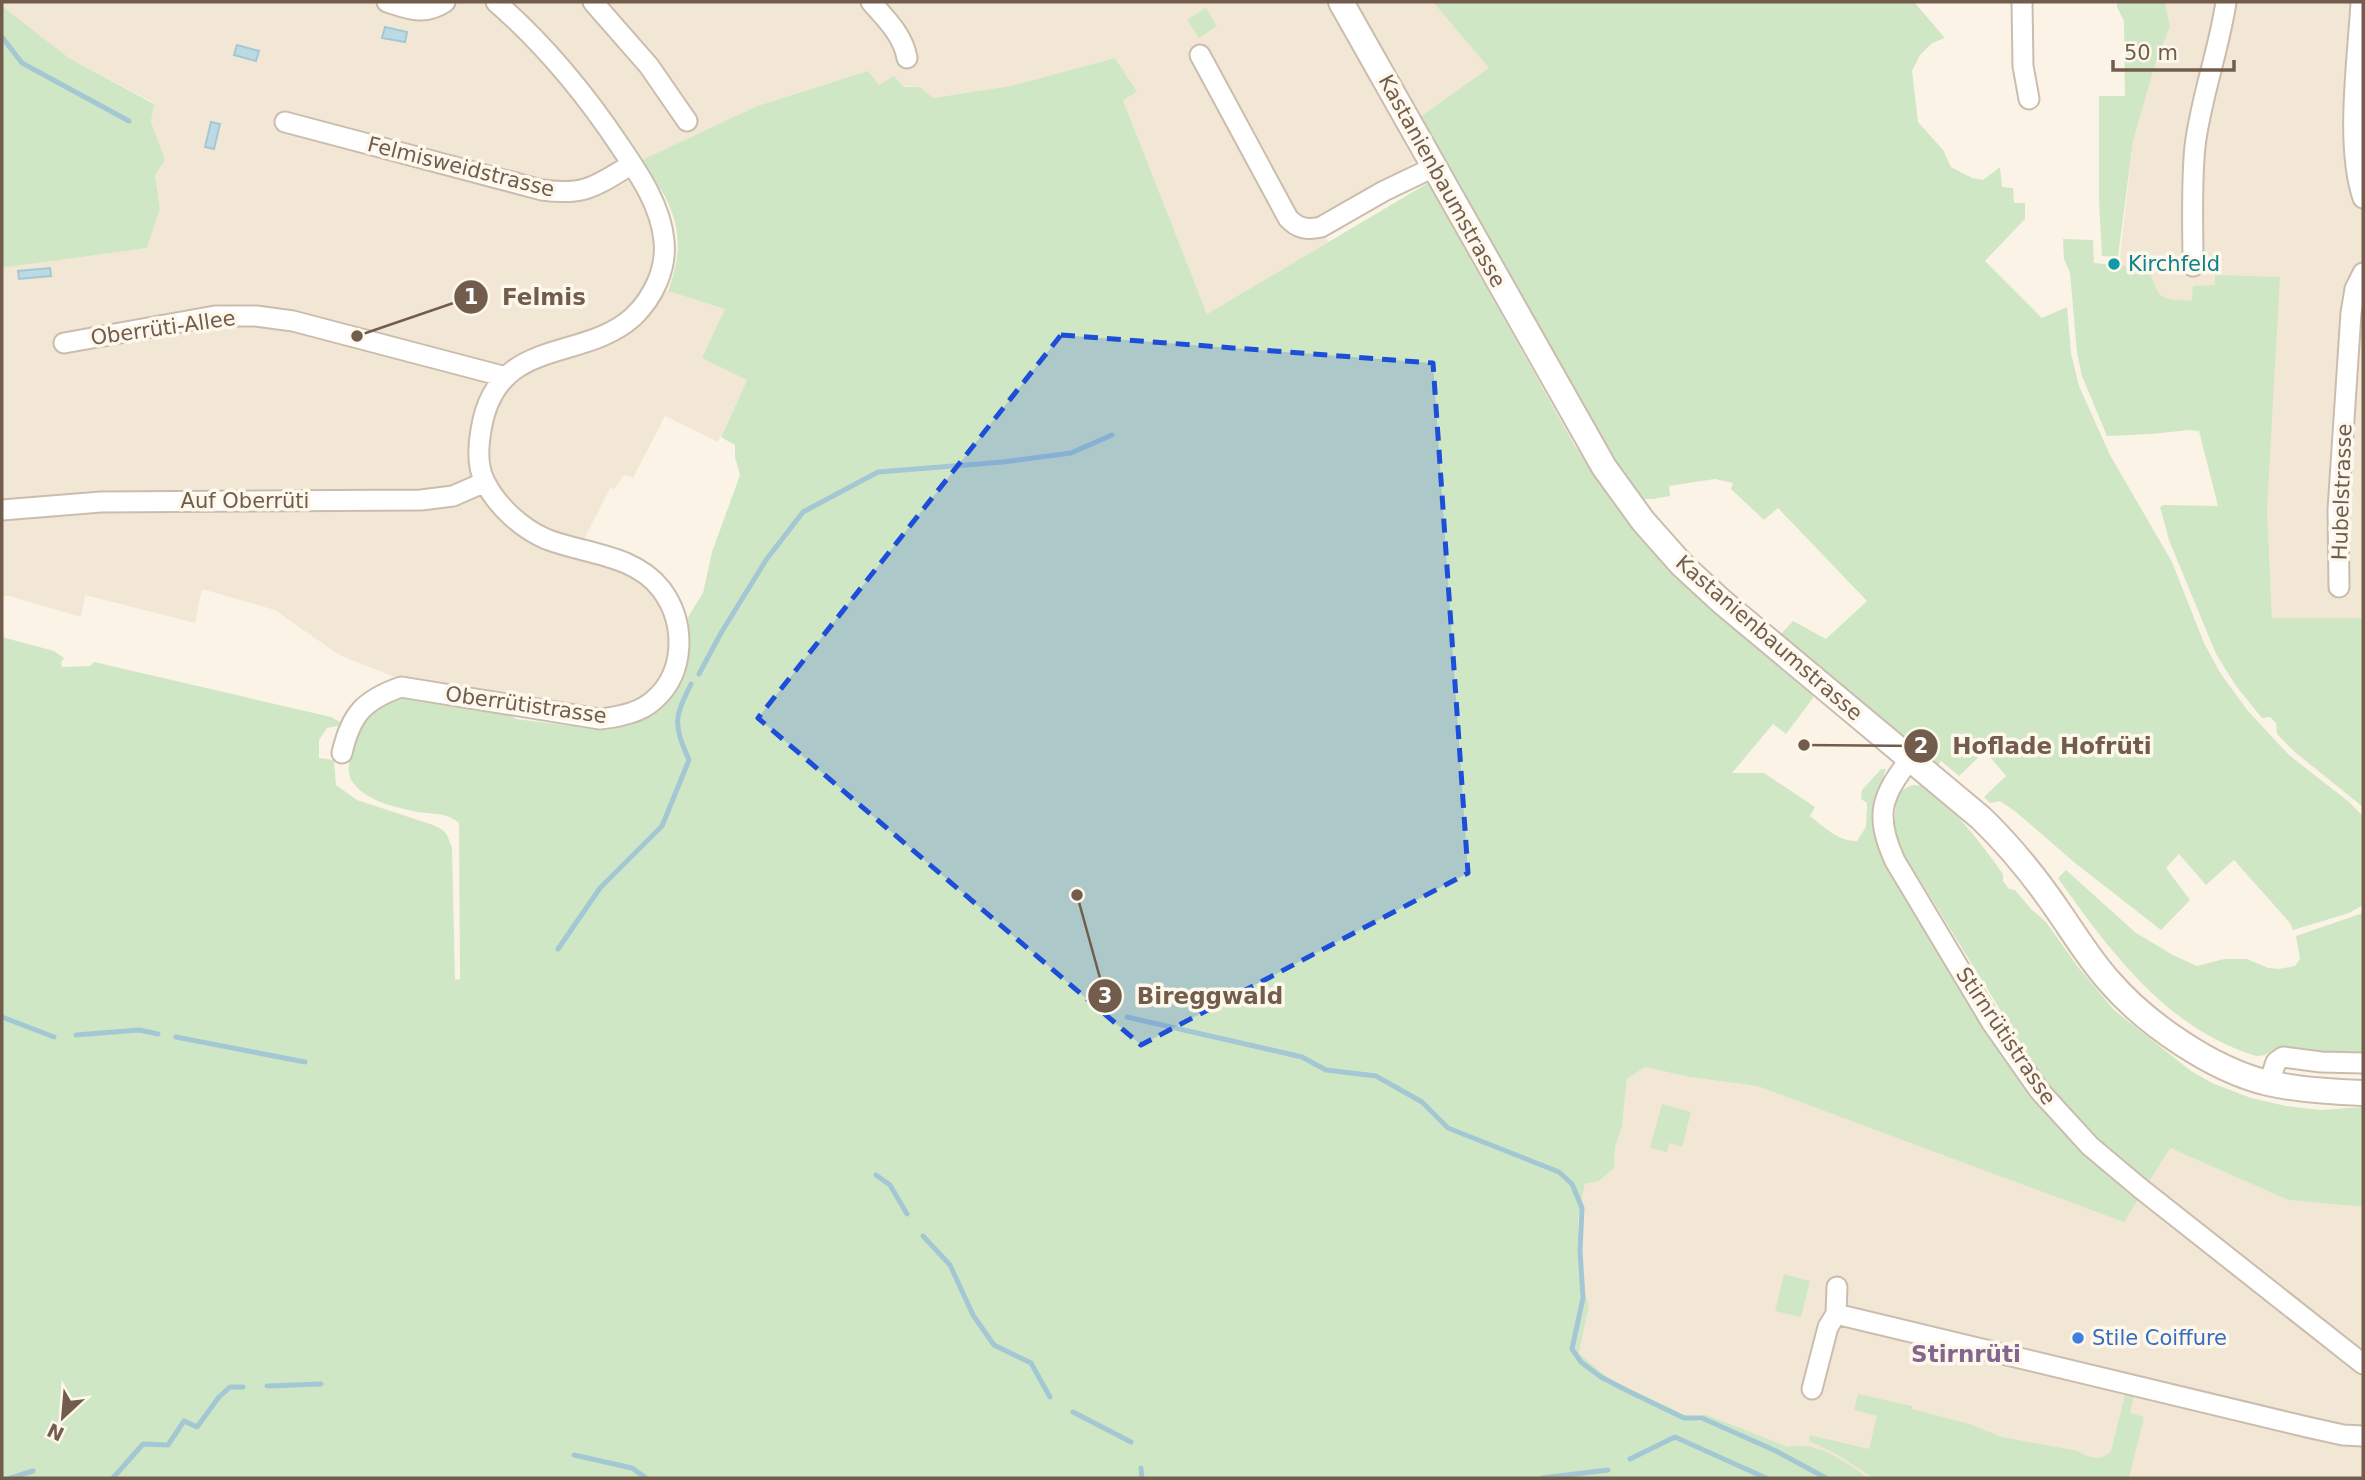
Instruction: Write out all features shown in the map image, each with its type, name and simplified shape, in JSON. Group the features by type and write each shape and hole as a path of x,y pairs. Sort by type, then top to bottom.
{"street":[{"path":"387,2 410,9 430,11 445,2"},
{"name":"Oberrütistrasse","path":"342,752 353,721 364,706 378,696 401,687 600,719 635,712 654,701 675,671 678,634 674,612 660,588 639,570 613,558 546,538 520,523 509,514 485,482 480,466 479,441 483,418 506,377 528,361 550,351 607,334 624,323 643,306 655,286 663,264 664,241 652,199 632,164 572,78 496,2"},
{"path":"593,2 649,66 687,121"},
{"path":"872,2 896,30 907,58"},
{"name":"Kastanienbaumstrasse","path":"1341,2 1604,467 1643,521 1682,565 1721,601 1972,808 2006,841 2109,982 2137,1009 2177,1039 2246,1076 2269,1083 2326,1092 2363,1093"},
{"path":"2021,2 2023,66 2029,99"},
{"path":"2193,266 2195,144 2226,2"},
{"path":"2361,2 2354,136 2356,174 2363,198"},
{"path":"1200,55 1282,208 1293,223 1301,228 1321,227 1434,167"},
{"name":"Felmisweidstrasse","path":"285,122 542,190 565,193 587,190 632,164"},
{"name":"Hubelstrasse","path":"2339,587 2338,510 2351,313 2355,289 2363,273"},
{"name":"Oberrüti-Allee","path":"64,344 215,316 256,316 293,321 506,377"},
{"name":"Auf Oberrüti","path":"2,510 101,502 421,500 453,496 485,482"},
{"name":"Stirnrütistrasse","path":"1911,758 1891,784 1884,800 1883,820 1887,843 1895,861 1992,1023 2039,1090 2090,1146 2130,1180 2363,1364"},
{"path":"2269,1083 2276,1062 2283,1057 2321,1062 2363,1063"},
{"path":"1812,1389 1828,1327 1836,1314 1837,1287"},
{"path":"1836,1314 2295,1424 2343,1435 2363,1436"}],"highlighted area":[{"path":"1061,335 1433,363 1468,873 1141,1045 758,718"}],"shaded area":[{"path":"2,2 1433,2 1490,68 1398,130 1415,161 1322,233 1329,242 1207,314 1123,100 1136,92 1115,58 1010,86 933,98 920,87 879,85 843,79 757,106 642,160 662,189 644,201 655,226 656,260 649,282 668,291 725,309 747,380 718,442 665,416 633,478 624,475 614,489 610,488 576,555 629,572 652,587 670,619 671,659 656,686 631,704 598,710 405,681 339,655 275,610 202,589 195,623 85,595 81,617 2,596 2,268 147,248 160,209 155,175 164,160 151,122 154,103 69,58 2,6"},
{"path":"2165,2 2363,2 2363,618 2272,618 2267,508 2215,275 2215,285 2192,300 2167,300 2158,294 2149,268 2119,266 2133,141 2156,62 2170,27"},
{"path":"1645,1067 1689,1077 1757,1086 1879,1130 2170,1148 2288,1200 2363,1207 2363,1478 1812,1478 1777,1458 1609,1379 1579,1353 1589,1308 1578,1267 1578,1218 1585,1184 1599,1181 1614,1168 1627,1079"}],"green space":[{"path":"1433,2 1914,2 1945,38 1932,43 1920,55 1912,71 1918,122 1943,150 1951,167 1972,178 1983,180 2000,167 2002,187 2013,188 2014,203 2025,203 2025,219 1985,261 2042,318 2067,307 2071,353 2079,386 2110,455 2172,562 2204,643 2221,674 2248,711 2289,755 2363,816 2363,905 2349,913 2293,930 2290,923 2234,860 2206,885 2179,854 2166,868 2190,900 2161,930 2075,863 2016,812 2000,801 1990,803 1984,797 2006,776 1985,751 1959,776 1941,761 1938,765 1779,636 1793,621 1826,639 1867,601 1778,508 1764,520 1731,489 1733,483 1715,479 1669,486 1670,496 1643,499 1606,451 1420,117 1489,68"},
{"path":"2117,2 2165,2 2170,27 2156,62 2133,141 2118,257 2102,256 2099,200 2099,96 2125,96 2124,21"},
{"path":"2,6 69,58 154,104 151,122 165,160 155,175 160,209 147,248 2,268"},
{"path":"1206,8 1217,26 1199,38 1187,20"},
{"path":"1115,58 1137,92 1123,100 1207,314 1428,183 1575,446 1627,522 1700,600 1812,695 1813,698 1786,734 1773,724 1732,773 1764,773 1815,807 1810,816 1826,829 1844,839 1857,841 1866,827 1867,803 1861,799 1862,790 1881,769 1886,769 1878,793 1876,815 1989,1025 2004,1016 1900,848 1894,823 1897,796 1904,789 1915,785 1937,796 1987,852 2003,874 2003,881 2009,889 2015,890 2046,922 2078,967 2114,1010 2191,1071 2212,1083 2251,1098 2286,1106 2321,1110 2363,1107 2363,1207 2288,1200 2170,1148 2124,1222 1757,1086 1689,1077 1645,1067 1627,1079 1614,1168 1599,1181 1585,1184 1578,1218 1578,1267 1589,1307 1579,1353 1609,1379 1700,1422 1704,1414 1788,1447 1820,1450 1841,1459 1868,1478 2,1478 2,637 54,651 64,658 62,667 90,666 94,662 331,717 340,722 338,726 327,728 319,740 319,758 334,760 336,785 357,800 433,825 447,835 452,848 455,980 460,979 459,823 443,815 398,808 360,791 350,776 349,766 353,745 363,722 378,707 397,700 419,698 443,700 510,715 516,719 605,730 627,726 645,717 685,665 690,647 688,617 703,593 712,552 740,475 735,445 721,437 747,380 702,358 725,309 668,291 677,253 675,222 663,192 642,160 757,106 868,71 879,85 894,76 904,87 920,87 933,98 1010,86"},
{"path":"2063,239 2093,240 2094,263 2149,268 2158,292 2173,300 2192,300 2193,286 2215,285 2215,275 2280,277 2267,508 2272,618 2363,618 2363,807 2296,753 2277,734 2276,723 2270,717 2262,718 2236,686 2216,654 2169,540 2160,507 2218,506 2199,431 2107,436 2082,376 2077,353 2070,273 2064,259"},
{"path":"2066,870 2136,933 2197,966 2224,959 2247,959 2268,968 2295,966 2300,959 2296,936 2363,913 2363,1055 2334,1055 2281,1049 2257,1056 2221,1042 2193,1026 2166,1006 2119,958 2058,878"},
{"path":"1662,1104 1691,1112 1682,1147 1669,1143 1667,1152 1650,1148"},
{"path":"1784,1274 1810,1281 1801,1317 1775,1311"},
{"path":"2126,1391 2134,1393 2130,1413 2144,1417 2129,1478 1873,1478 1833,1452 1809,1441 1810,1435 1869,1449 1877,1416 1854,1410 1858,1394 1912,1406 1912,1409 1969,1424 2002,1437 2078,1451 2099,1458 2111,1451"}],"water":[{"path":"385,27 407,32 405,42 382,38"},
{"path":"237,45 259,51 256,61 234,55"},
{"path":"211,122 220,124 214,149 205,147"},
{"path":"50,268 51,276 19,279 18,271"}],"waterway":[{"path":"2,37 22,63 129,121"},
{"path":"699,674 766,560 803,512 878,472 1003,462 1071,453 1112,435"},
{"path":"558,949 600,888 662,826 689,760 680,737 678,721 681,705 691,684"},
{"path":"2,1017 54,1037"},
{"path":"1127,1017 1302,1057 1326,1070 1376,1076 1422,1102 1448,1128 1559,1172 1572,1184 1582,1208 1580,1251 1583,1298 1572,1349 1581,1362 1601,1377 1684,1418 1702,1418 1776,1451 1826,1478"},
{"path":"76,1035 139,1030 158,1034"},
{"path":"176,1037 305,1062"},
{"path":"876,1175 890,1185 907,1214"},
{"path":"923,1236 950,1265 973,1315 994,1345 1031,1363 1050,1397"},
{"path":"267,1386 321,1384"},
{"path":"113,1478 143,1444 168,1445 184,1421 197,1427 219,1397 230,1387 243,1387"},
{"path":"1073,1412 1131,1442"},
{"path":"1630,1459 1675,1437 1766,1478"},
{"path":"574,1455 632,1468 646,1478"},
{"path":"1141,1468 1142,1478"},
{"path":"1542,1478 1608,1470"},
{"path":"11,1478 33,1471"}],"place":[{"name":"Kirchfeld","path":"2114,264"},
{"name":"Felmis","path":"357,336"},
{"name":"Hoflade Hofrüti","path":"1804,745"},
{"name":"Bireggwald","path":"1077,895"},
{"name":"Stile Coiffure","path":"2078,1338"}],"district":[{"name":"Stirnrüti","path":"1966,1354"}]}
